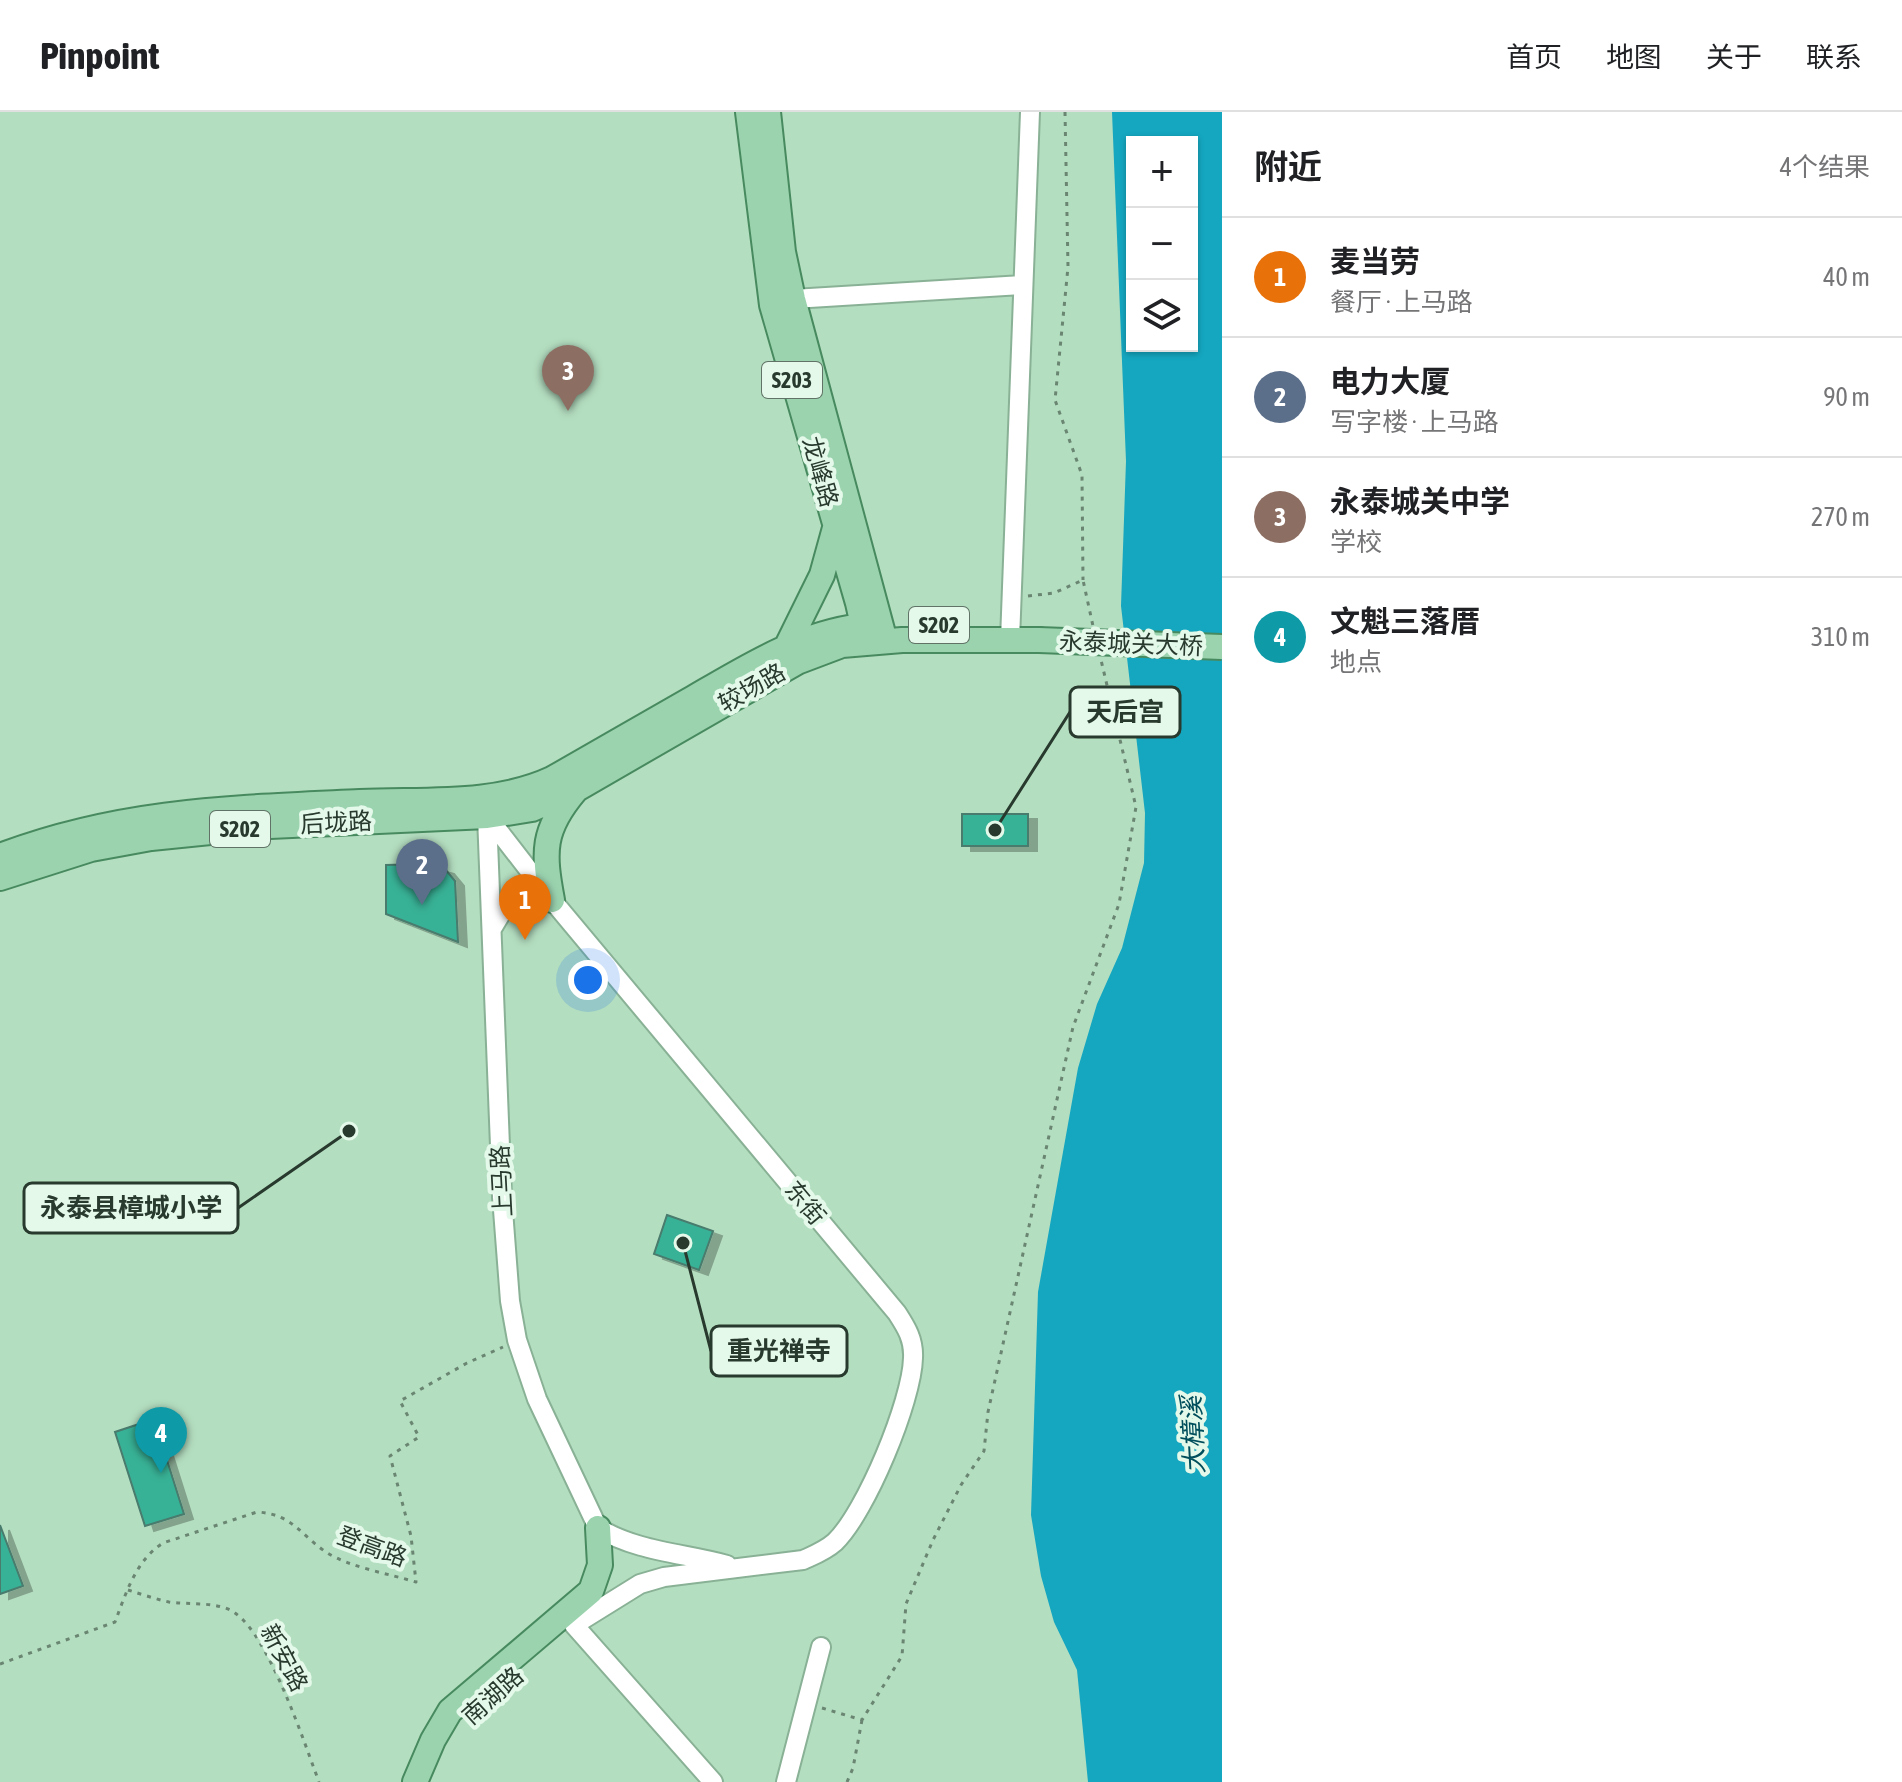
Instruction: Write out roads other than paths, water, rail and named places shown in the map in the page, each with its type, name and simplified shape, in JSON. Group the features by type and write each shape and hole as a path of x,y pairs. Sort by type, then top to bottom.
{"main road":[{"name":"龙峰路","path":"748,112 772,305 835,526 874,634"},
{"name":"龙峰路","path":"768,112 783,252 874,634"},
{"path":"787,646 822,575 835,526"},
{"name":"较场路","path":"486,806 552,779 787,646 838,629 874,634 1039,632"},
{"name":"永泰城关大桥","path":"1039,632 1222,630"},
{"name":"永泰城关大桥","path":"1039,632 1222,647"},
{"name":"较场路","path":"486,806 532,809 575,790 797,662 874,634"},
{"path":"552,900 545,853 547,838 562,806 575,790"},
{"name":"后垅路","path":"0,856 100,825 191,811 486,806"},
{"name":"后垅路","path":"0,878 91,849 151,838 486,806"},
{"path":"415,1782 433,1740 450,1711 591,1591 600,1565 598,1528"},
{"name":"南湖路","path":"431,1782 455,1729 574,1625"}],"street":[{"path":"1011,632 1030,112"},
{"path":"793,299 1023,285"},
{"name":"东街","path":"486,806 552,900 897,1313 910,1333 914,1355 910,1384 901,1411 867,1490 835,1542 803,1560 664,1577 640,1584 574,1625"},
{"name":"上马路","path":"486,806 502,1197 510,1301 526,1372 549,1428 598,1528"},
{"path":"492,929 505,907 531,899 552,900"},
{"path":"598,1528 636,1545 735,1567"},
{"path":"574,1625 713,1782"},
{"path":"786,1782 821,1647"}],"water":[{"name":"大樟溪","path":"1112,112 1222,112 1222,1782 1088,1782 1077,1670 1054,1622 1041,1576 1031,1515 1038,1292 1078,1068 1097,1004 1122,948 1144,863 1145,813 1121,606 1126,461"}],"place":[{"name":"永泰城关中学","path":"568,411"},
{"name":"天后宫","path":"995,830"},
{"name":"电力大厦","path":"422,905"},
{"name":"麦当劳","path":"525,940"},
{"name":"永泰县樟城小学","path":"349,1131"},
{"name":"重光禅寺","path":"683,1243"},
{"name":"文魁三落厝","path":"161,1473"}]}
